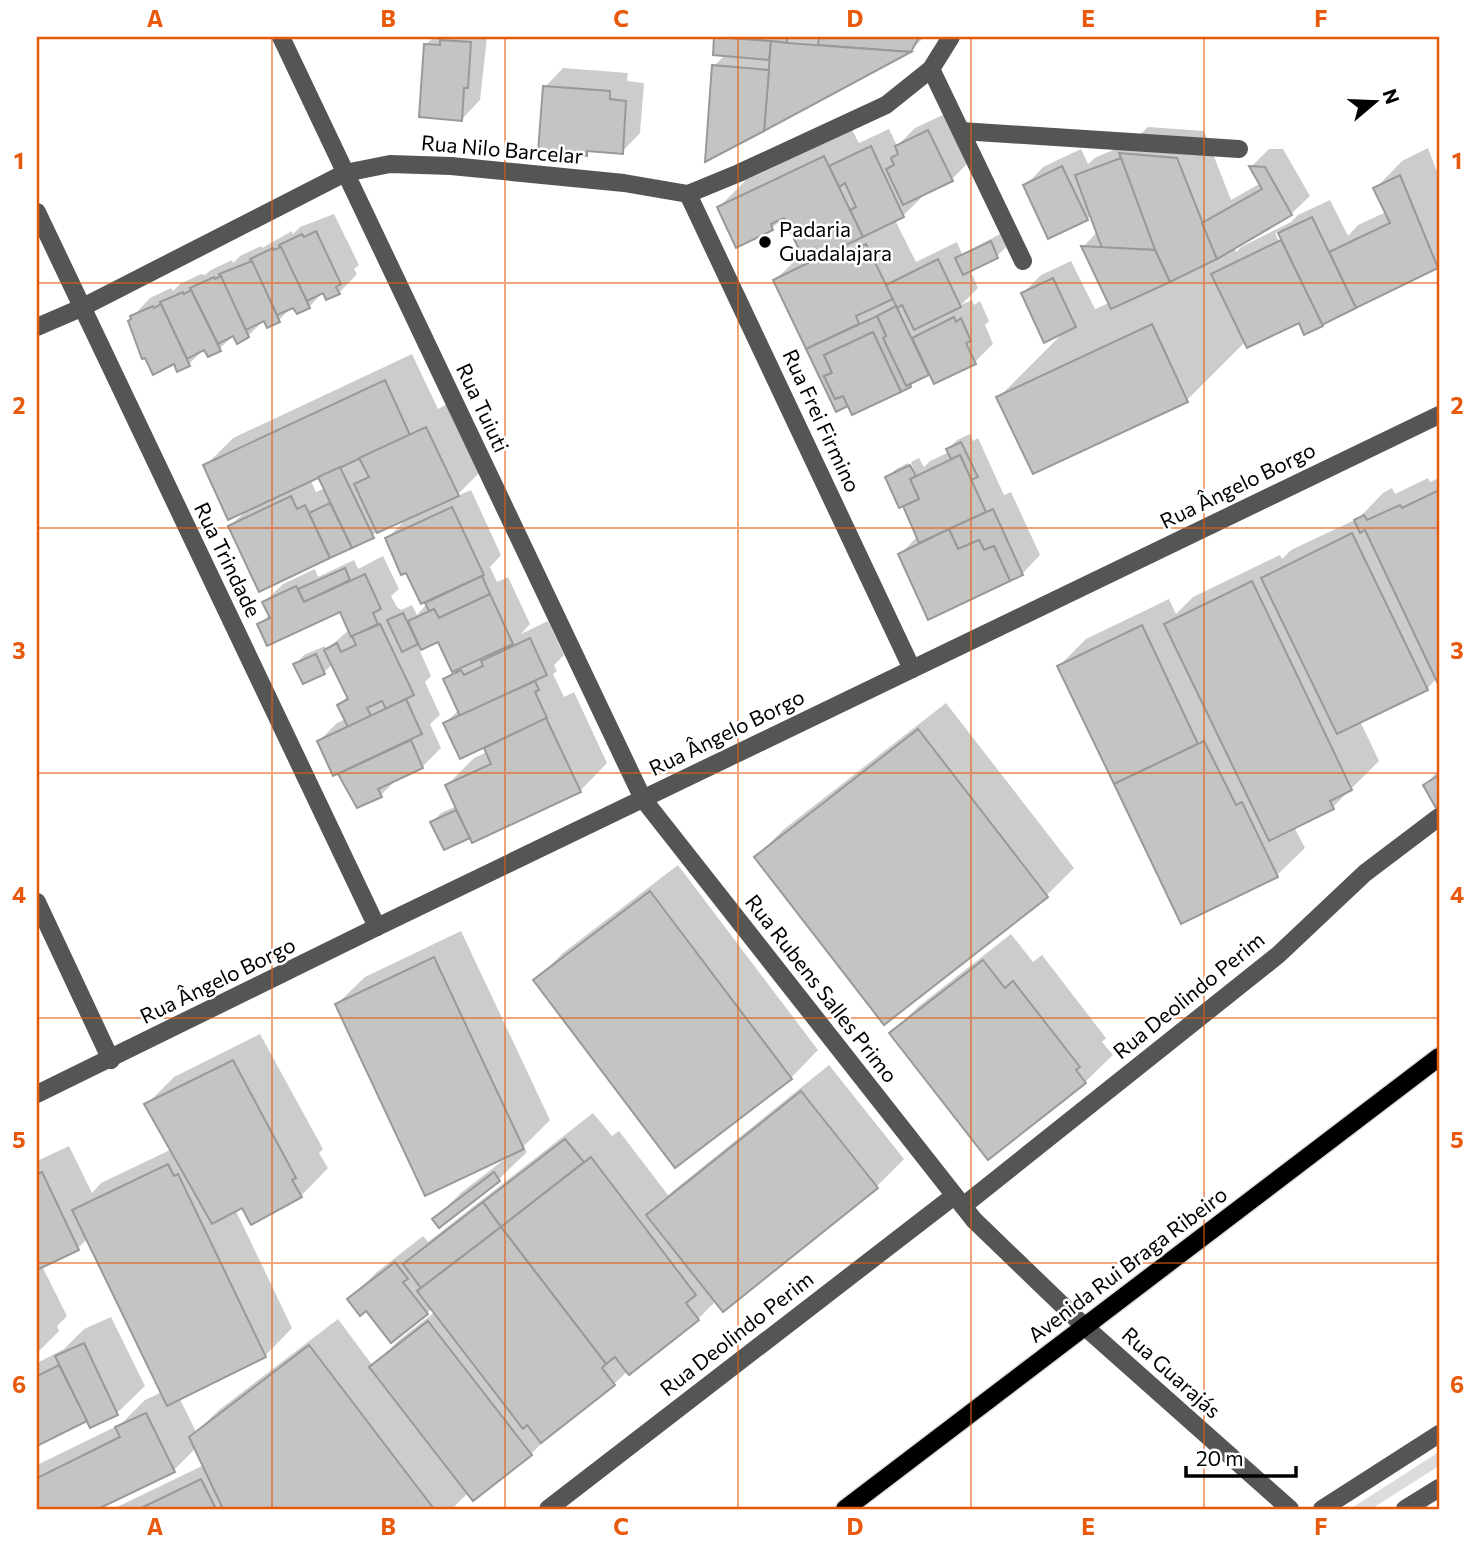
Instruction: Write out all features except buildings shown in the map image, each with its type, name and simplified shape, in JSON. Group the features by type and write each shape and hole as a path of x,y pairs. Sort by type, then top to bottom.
{"main road":[{"name":"Avenida Rui Braga Ribeiro","path":"845,1509 1439,1057"}],"street":[{"name":"Rua Tuiuti","path":"281,37 643,799"},
{"path":"688,194 886,105 931,69 951,37"},
{"path":"931,69 1023,261"},
{"path":"961,131 1238,149"},
{"name":"Rua Nilo Barcelar","path":"37,327 81,308 345,173 390,164 451,166 624,183 688,194"},
{"name":"Rua Frei Firmino","path":"688,194 912,668"},
{"name":"Rua Trindade","path":"37,212 377,928"},
{"name":"Rua Ângelo Borgo","path":"37,1094 1439,415"},
{"name":"Rua Rubens Salles Primo","path":"643,799 959,1201 999,1247 1084,1326"},
{"name":"Rua Deolindo Perim","path":"548,1509 959,1201 1278,955 1365,873 1439,817"},
{"path":"37,902 111,1060"},
{"name":"Rua Guarajás","path":"1084,1326 1290,1509"},
{"path":"1322,1509 1439,1434"},
{"path":"1405,1509 1439,1488"}],"shaded area":[{"path":"1439,1452 1439,1466 1371,1509 1350,1509"}],"place":[{"name":"Padaria Guadalajara","path":"765,242"}]}
